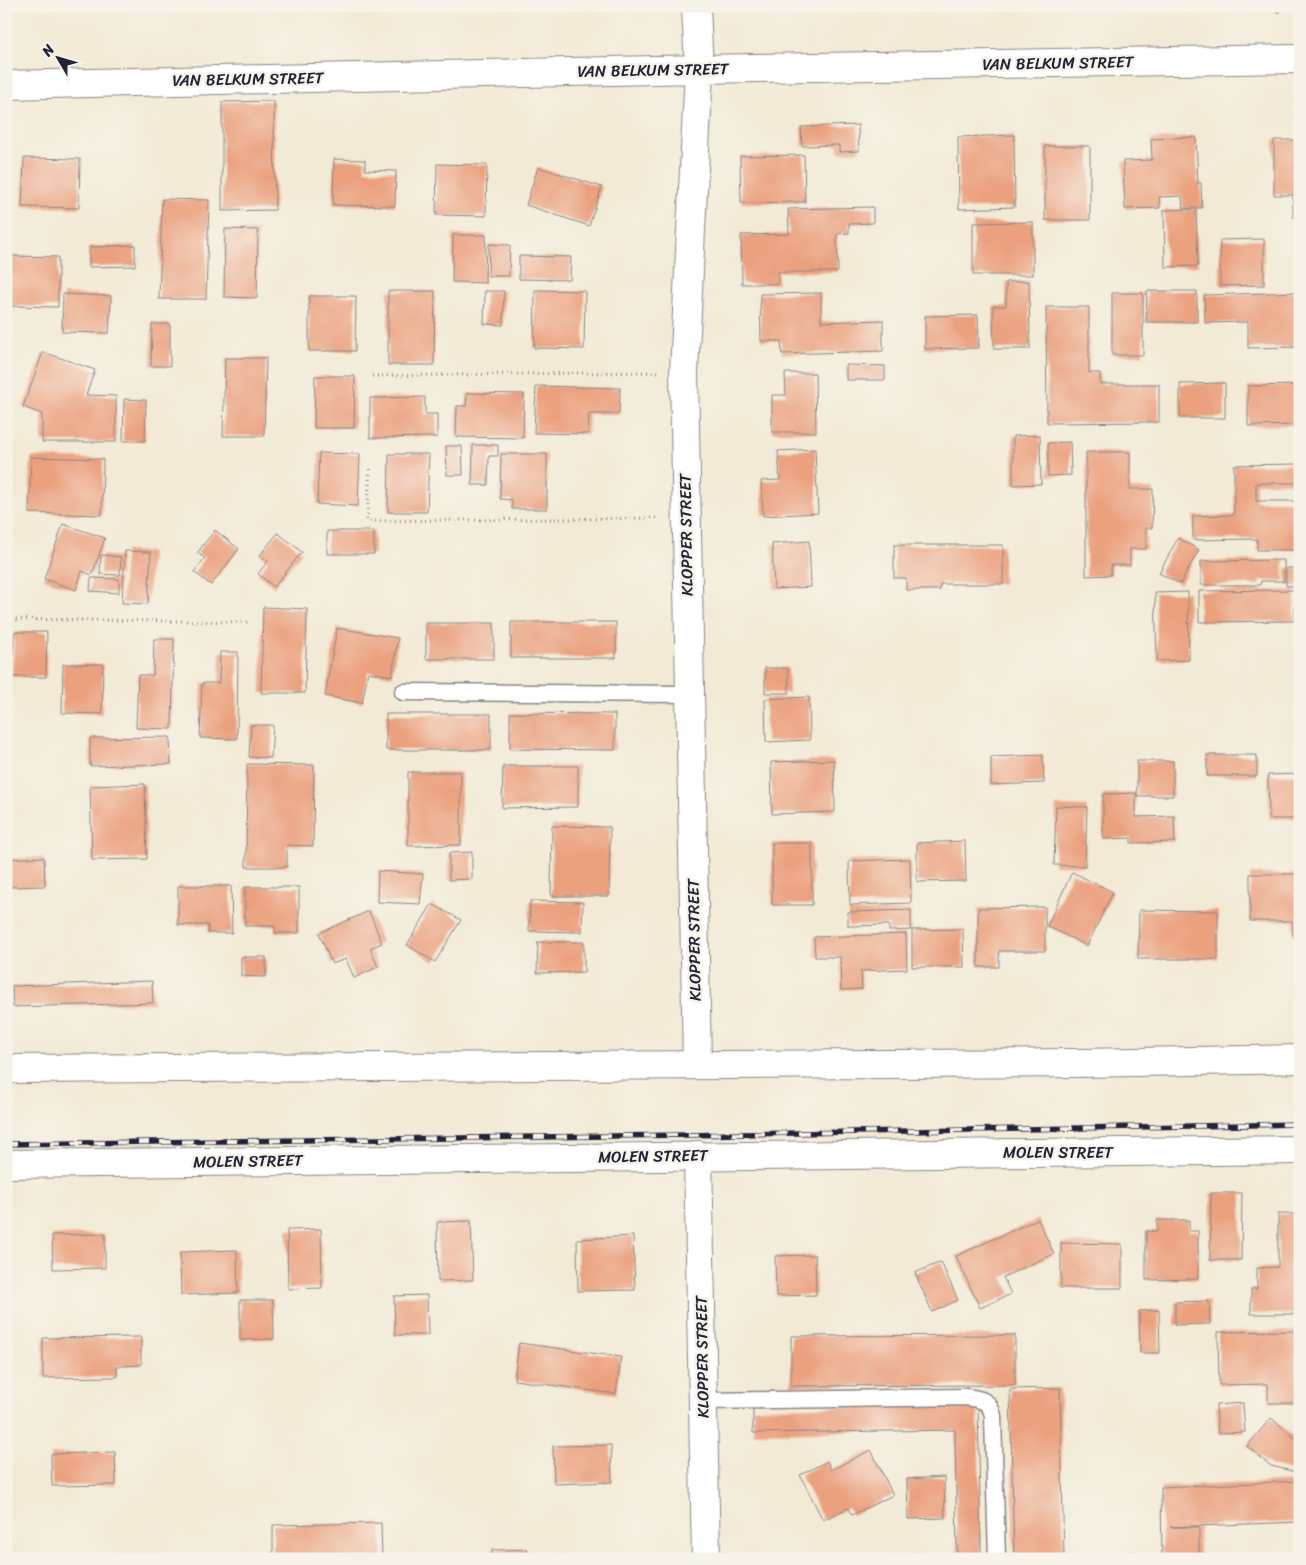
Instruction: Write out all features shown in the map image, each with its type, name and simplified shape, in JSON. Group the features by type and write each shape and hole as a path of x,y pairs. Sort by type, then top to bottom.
{"street":[{"name":"KLOPPER STREET","path":"696,6 698,68 684,372 697,1064"},
{"name":"VAN BELKUM STREET","path":"6,84 698,68 1300,59"},
{"path":"6,1069 1080,1063 1300,1059"},
{"name":"MOLEN STREET","path":"6,1164 698,1155 1300,1150"},
{"name":"KLOPPER STREET","path":"698,1155 706,1559"}],"lane":[{"path":"403,692 689,694"},
{"path":"703,1401 965,1397 983,1399 991,1406 993,1416 996,1559"}],"path":[{"path":"372,376 684,372"},
{"path":"370,469 367,521 686,517"},
{"path":"6,620 248,622"}],"building":[{"path":"1271,6 1284,6 1278,13"},
{"path":"274,101 275,210 222,211 222,102"},
{"path":"858,125 859,151 839,152 839,145 802,146 801,127"},
{"path":"1014,135 1015,207 959,209 958,137"},
{"path":"1196,137 1198,183 1201,183 1202,208 1183,208 1182,196 1159,197 1160,208 1125,209 1123,161 1152,160 1151,139"},
{"path":"1274,140 1300,140 1300,217 1293,217 1293,195 1274,195"},
{"path":"1045,146 1090,146 1090,220 1045,220"},
{"path":"804,155 805,202 741,203 740,156"},
{"path":"24,158 80,159 79,208 22,207"},
{"path":"334,159 365,160 365,170 396,171 395,206 333,205"},
{"path":"437,164 487,165 486,216 436,215"},
{"path":"538,167 602,187 589,226 526,205"},
{"path":"162,199 209,200 206,299 159,299"},
{"path":"873,207 873,223 849,224 849,233 837,234 838,272 778,272 778,284 742,284 741,235 789,234 788,209"},
{"path":"1196,209 1198,266 1165,267 1164,210"},
{"path":"1033,222 1033,275 973,275 973,223"},
{"path":"225,229 258,230 257,298 224,297"},
{"path":"453,235 486,235 485,283 452,282"},
{"path":"1264,239 1264,285 1220,286 1220,240"},
{"path":"489,244 510,245 509,276 488,276"},
{"path":"135,245 135,266 89,267 89,247"},
{"path":"9,256 58,257 58,307 8,306"},
{"path":"519,256 571,257 570,280 519,279"},
{"path":"1029,281 1030,349 994,349 993,306 1006,306 1006,282"},
{"path":"535,290 585,291 584,349 534,348"},
{"path":"388,291 435,291 434,365 388,365"},
{"path":"485,291 504,291 503,325 484,324"},
{"path":"1147,291 1197,291 1197,322 1146,322"},
{"path":"1300,292 1300,347 1248,348 1248,322 1205,323 1204,295"},
{"path":"821,293 821,322 883,320 883,351 782,354 781,341 761,341 760,294"},
{"path":"1112,293 1143,293 1143,355 1112,355"},
{"path":"63,294 111,296 109,333 62,332"},
{"path":"309,296 356,296 355,351 309,351"},
{"path":"1046,307 1089,307 1089,373 1100,373 1100,384 1159,384 1159,422 1047,423"},
{"path":"978,315 979,348 925,349 925,316"},
{"path":"152,324 170,324 170,366 151,366"},
{"path":"43,352 95,370 86,395 116,396 116,442 42,442 42,414 23,407"},
{"path":"225,358 266,358 264,436 223,436"},
{"path":"846,365 885,366 885,380 846,380"},
{"path":"785,373 815,373 816,432 772,432 772,395 786,395"},
{"path":"315,376 355,376 354,428 314,428"},
{"path":"1225,383 1225,418 1180,418 1180,384"},
{"path":"1300,385 1300,425 1248,426 1248,386"},
{"path":"536,386 620,388 619,414 589,414 588,434 534,433"},
{"path":"467,393 524,394 523,438 456,437 457,406 466,406"},
{"path":"425,397 425,414 437,414 437,437 370,438 370,398"},
{"path":"124,399 146,400 145,441 123,441"},
{"path":"1040,435 1041,484 1013,485 1013,436"},
{"path":"1070,442 1071,475 1048,476 1048,443"},
{"path":"473,445 498,445 498,456 489,456 488,485 472,485"},
{"path":"446,446 462,446 463,475 447,475"},
{"path":"815,449 818,513 763,516 761,481 780,480 778,451"},
{"path":"1086,452 1130,452 1130,489 1153,489 1152,528 1146,528 1146,549 1130,549 1130,565 1111,565 1111,575 1086,576"},
{"path":"319,453 360,454 358,506 317,504"},
{"path":"389,454 429,454 427,512 388,512"},
{"path":"501,454 547,454 547,509 512,509 512,500 500,499"},
{"path":"31,457 103,459 102,515 29,513"},
{"path":"1300,464 1300,483 1256,483 1256,501 1300,501 1300,550 1257,550 1257,539 1193,540 1193,516 1234,515 1234,465"},
{"path":"63,524 105,538 92,575 82,571 76,590 44,579"},
{"path":"215,530 239,549 211,585 194,572 205,558 197,553"},
{"path":"327,531 374,531 374,554 327,554"},
{"path":"278,533 302,552 274,587 258,574 268,561 260,555"},
{"path":"1178,538 1199,550 1180,584 1159,573"},
{"path":"809,541 811,587 774,589 772,544"},
{"path":"894,545 1003,545 1003,584 940,584 940,590 906,590 906,578 894,578"},
{"path":"125,551 151,552 148,604 122,603"},
{"path":"101,555 121,557 120,575 100,574"},
{"path":"1284,560 1284,581 1261,581 1260,585 1201,585 1201,561"},
{"path":"1286,568 1300,568 1300,586 1286,586"},
{"path":"91,578 119,579 119,593 90,591"},
{"path":"1295,590 1295,621 1199,622 1199,591"},
{"path":"1188,592 1189,660 1157,661 1155,593"},
{"path":"263,607 307,609 305,693 261,693"},
{"path":"511,622 616,622 616,658 511,658"},
{"path":"426,623 494,623 494,659 426,659"},
{"path":"337,628 398,638 392,676 368,672 362,703 325,696"},
{"path":"14,632 47,632 46,677 12,677"},
{"path":"154,639 174,639 172,729 136,728 138,675 153,675"},
{"path":"220,652 238,652 237,739 200,738 202,683 219,683"},
{"path":"63,664 103,664 102,714 62,713"},
{"path":"765,668 788,668 789,693 765,693"},
{"path":"809,697 810,740 766,742 765,699"},
{"path":"510,713 615,714 615,750 510,749"},
{"path":"386,714 491,714 491,750 386,750"},
{"path":"251,725 273,725 271,758 249,757"},
{"path":"170,737 171,764 90,766 90,738"},
{"path":"1043,755 1044,783 991,785 991,757"},
{"path":"1207,755 1257,755 1257,776 1207,776"},
{"path":"834,760 835,812 772,814 771,762"},
{"path":"1137,761 1173,761 1173,796 1137,796"},
{"path":"247,764 314,765 313,846 287,845 287,867 246,867"},
{"path":"503,766 578,766 578,807 502,808"},
{"path":"408,772 461,772 461,845 408,846"},
{"path":"1300,774 1300,819 1269,819 1268,775"},
{"path":"145,784 147,859 92,860 90,786"},
{"path":"1136,793 1136,817 1174,816 1175,842 1131,843 1131,838 1103,839 1103,794"},
{"path":"1056,806 1087,807 1085,866 1054,865"},
{"path":"552,826 610,827 609,896 551,896"},
{"path":"965,841 966,881 917,882 917,843"},
{"path":"772,843 812,843 812,905 772,905"},
{"path":"472,852 472,879 449,880 449,853"},
{"path":"44,857 45,886 6,887 6,859"},
{"path":"910,859 911,903 850,905 849,861"},
{"path":"378,871 423,874 420,904 377,902"},
{"path":"1072,872 1113,892 1087,946 1047,926"},
{"path":"1250,874 1300,874 1300,935 1293,935 1293,921 1250,921"},
{"path":"178,886 231,886 232,933 208,933 208,925 178,925"},
{"path":"245,887 299,887 299,933 275,933 275,926 245,926"},
{"path":"530,901 583,902 582,932 529,931"},
{"path":"432,904 461,920 435,962 407,945"},
{"path":"1045,907 1045,951 999,951 999,967 978,967 978,908"},
{"path":"911,910 911,930 889,931 889,925 848,926 848,912"},
{"path":"1139,910 1218,911 1218,959 1138,959"},
{"path":"369,911 382,943 370,948 378,967 354,978 346,959 332,964 319,933"},
{"path":"963,929 964,967 912,967 912,930"},
{"path":"906,934 907,969 861,971 862,989 841,990 840,957 815,957 814,937"},
{"path":"538,942 584,942 584,972 537,973"},
{"path":"241,957 266,957 266,977 241,976"},
{"path":"152,981 153,1003 13,1007 12,986"},
{"path":"1211,1193 1242,1193 1241,1260 1210,1260"},
{"path":"1278,1214 1300,1214 1300,1314 1251,1314 1251,1289 1257,1289 1257,1268 1278,1267"},
{"path":"1038,1219 1054,1254 1003,1277 1011,1294 980,1308 956,1256"},
{"path":"1157,1220 1189,1220 1189,1231 1198,1231 1198,1279 1146,1280 1146,1231 1157,1231"},
{"path":"471,1221 473,1280 438,1281 437,1222"},
{"path":"321,1229 322,1288 288,1289 287,1230"},
{"path":"105,1234 105,1268 53,1269 52,1235"},
{"path":"633,1236 635,1290 578,1291 577,1239"},
{"path":"1061,1243 1122,1244 1122,1288 1061,1288"},
{"path":"237,1250 238,1293 181,1295 180,1252"},
{"path":"815,1255 816,1295 776,1296 775,1256"},
{"path":"941,1262 958,1300 932,1312 915,1273"},
{"path":"427,1295 428,1335 395,1335 394,1296"},
{"path":"240,1300 273,1300 274,1339 240,1340"},
{"path":"1209,1301 1210,1324 1175,1325 1175,1302"},
{"path":"1159,1310 1160,1353 1140,1353 1139,1311"},
{"path":"1300,1331 1300,1403 1268,1403 1268,1384 1219,1385 1218,1332"},
{"path":"1015,1335 1015,1385 791,1386 791,1336"},
{"path":"141,1337 141,1365 117,1366 117,1377 43,1378 43,1338"},
{"path":"519,1343 621,1357 616,1394 514,1380"},
{"path":"1060,1388 1064,1559 1014,1559 1010,1389"},
{"path":"1243,1403 1245,1432 1218,1433 1216,1405"},
{"path":"978,1404 981,1555 957,1556 955,1430 753,1433 753,1408"},
{"path":"1271,1418 1295,1438 1300,1439 1300,1473 1271,1466 1247,1446"},
{"path":"611,1445 612,1482 554,1484 553,1446"},
{"path":"871,1450 893,1495 852,1515 848,1508 823,1520 800,1475 827,1461 831,1470"},
{"path":"115,1452 116,1485 52,1486 51,1454"},
{"path":"944,1477 945,1518 908,1519 907,1479"},
{"path":"1300,1481 1300,1522 1170,1527 1199,1527 1199,1559 1162,1559 1161,1487"},
{"path":"381,1523 382,1559 273,1559 273,1525"},
{"path":"527,1549 527,1559 493,1559 492,1550"},
{"path":"1134,1552 1139,1559 1124,1559"},
{"path":"954,1554 954,1559 910,1559 910,1556"}],"railway":[{"path":"6,1144 686,1135 1300,1124"}]}
